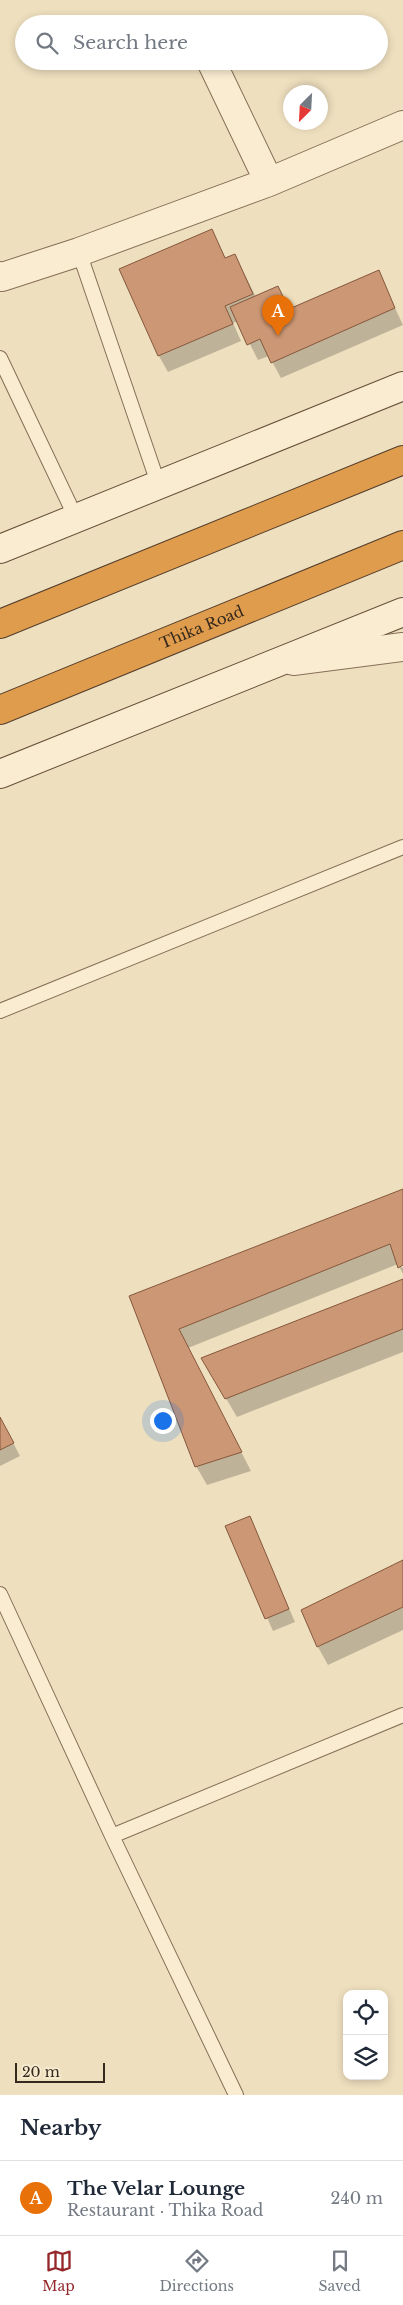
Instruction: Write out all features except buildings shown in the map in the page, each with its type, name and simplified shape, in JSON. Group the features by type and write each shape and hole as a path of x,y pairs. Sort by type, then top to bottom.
{"highway":[{"path":"0,624 403,460"},
{"name":"Thika Road","path":"0,710 403,545"}],"main road":[{"path":"216,70 269,182"},
{"path":"0,276 2,277 79,252 269,182 403,125"},
{"path":"0,549 160,486 403,386"},
{"path":"0,774 403,612"},
{"path":"276,663 403,647"}],"lane":[{"path":"79,252 160,486"},
{"path":"0,358 76,518"},
{"path":"0,1011 403,847"},
{"path":"0,1594 112,1836 236,2095"},
{"path":"112,1836 403,1715"}],"place":[{"name":"The Velar Lounge","path":"278,336"}]}
